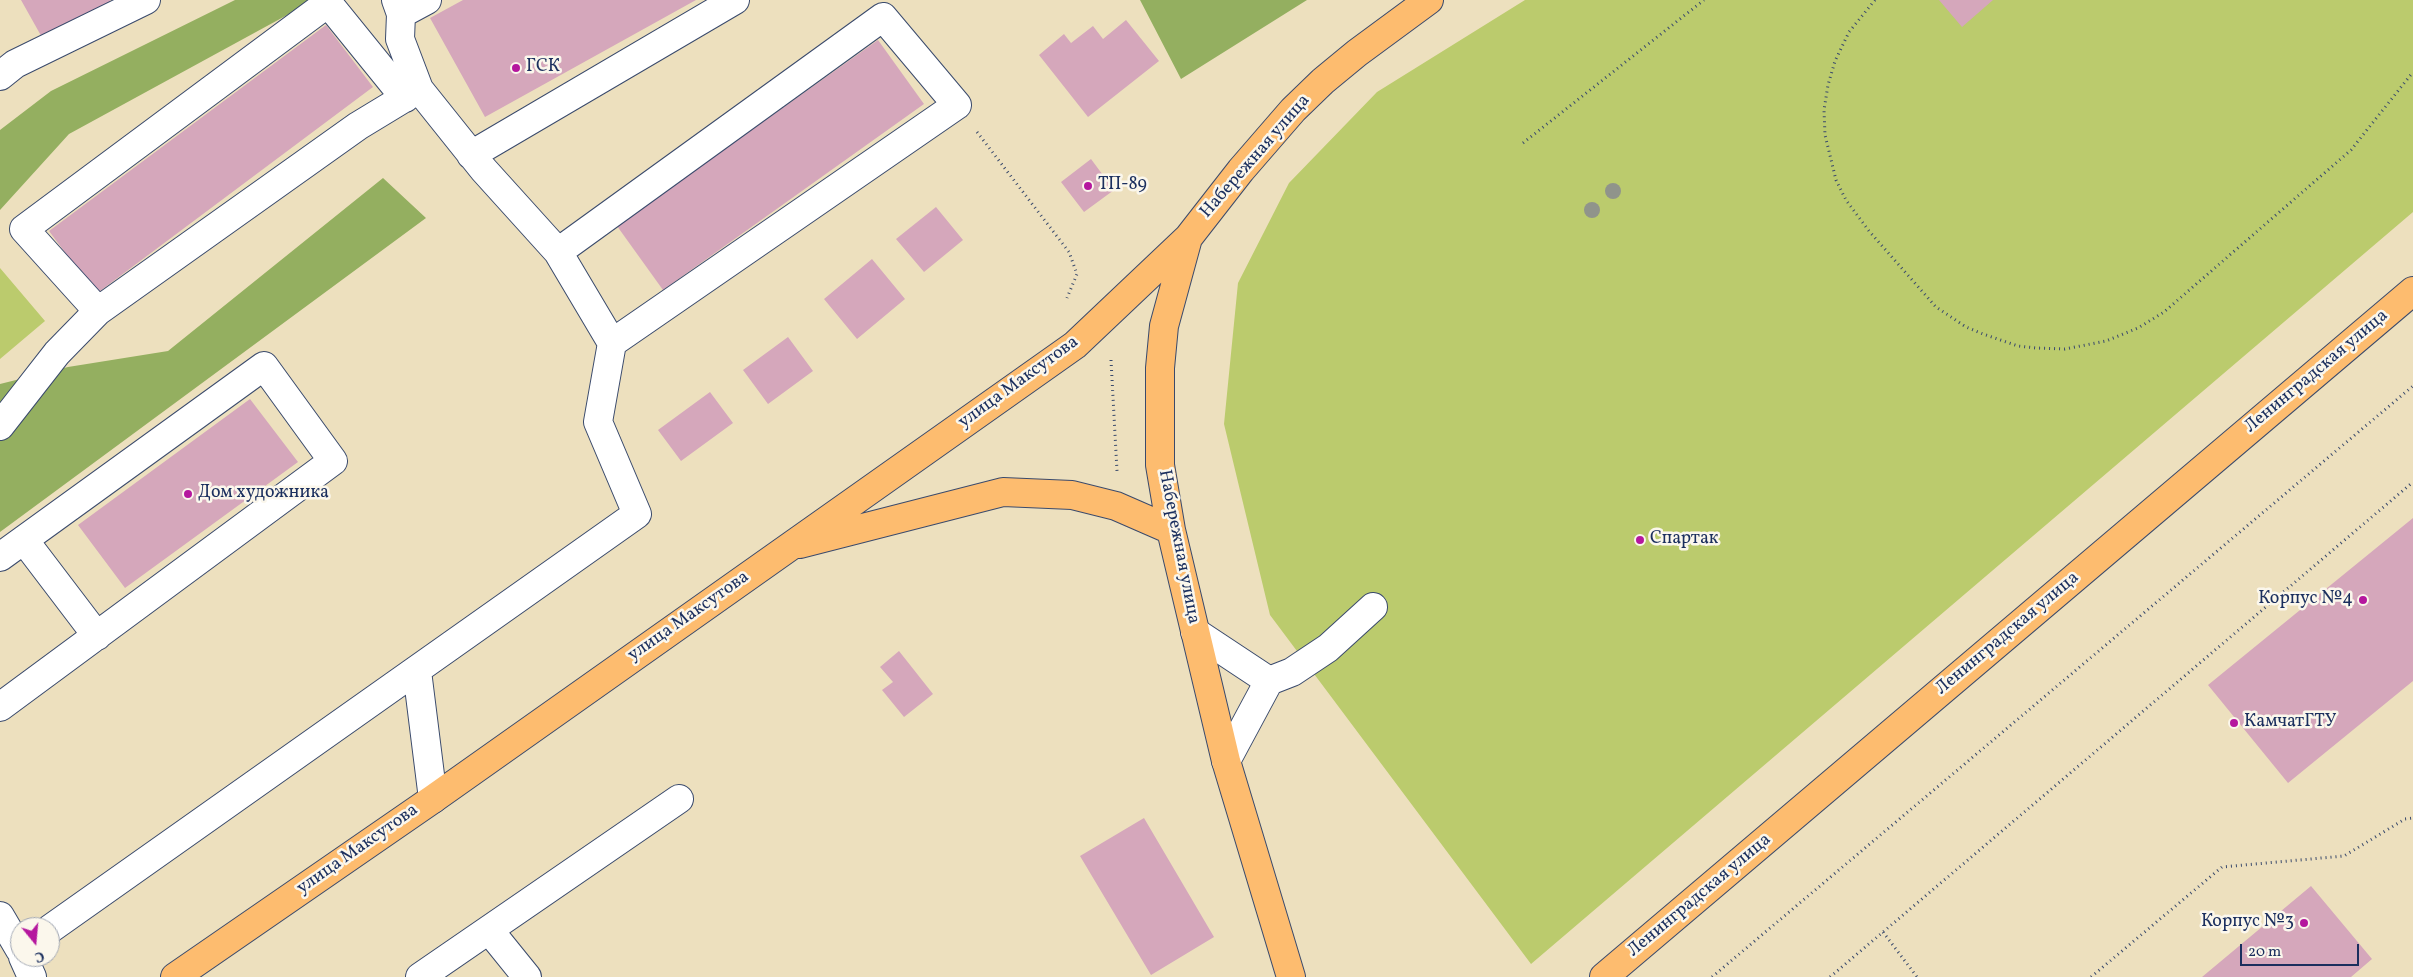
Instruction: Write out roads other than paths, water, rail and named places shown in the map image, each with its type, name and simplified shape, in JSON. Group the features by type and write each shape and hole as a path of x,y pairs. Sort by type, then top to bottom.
{"main road":[{"name":"Набережная улица","path":"1291,977 1226,761 1171,530 1160,465 1160,368 1164,326 1188,238 1241,170 1293,110 1357,53 1429,0"},
{"name":"улица Максутова","path":"175,977 433,798 1075,345 1188,238"},
{"name":"Ленинградская улица","path":"1604,977 2413,290"},
{"path":"784,549 1003,492 1072,495 1116,506 1171,530"}],"street":[{"path":"0,76 15,64 146,0"},
{"path":"412,94 400,39 398,7 427,0"},
{"path":"471,154 735,0"},
{"path":"60,922 637,514 598,422 612,343 558,252 471,154 412,94 328,3 24,229 98,311"},
{"path":"558,252 883,17 957,105 612,343"},
{"path":"0,426 57,353 98,311 358,126 412,94"},
{"path":"0,557 264,366 333,461 0,707"},
{"path":"24,540 97,636"},
{"path":"1226,761 1269,682 1292,672 1328,648 1373,607"},
{"path":"1195,632 1269,682"},
{"path":"417,671 433,798"},
{"path":"420,977 679,799"},
{"path":"0,916 10,934"},
{"path":"489,930 527,977"}],"place":[{"name":"ГСК","path":"516,68"},
{"name":"ТП-89","path":"1088,186"},
{"name":"Дом художника","path":"188,494"},
{"name":"Спартак","path":"1640,540"},
{"name":"Корпус №4","path":"2363,600"},
{"name":"КамчатГТУ","path":"2234,723"},
{"name":"Корпус №3","path":"2304,923"}]}
